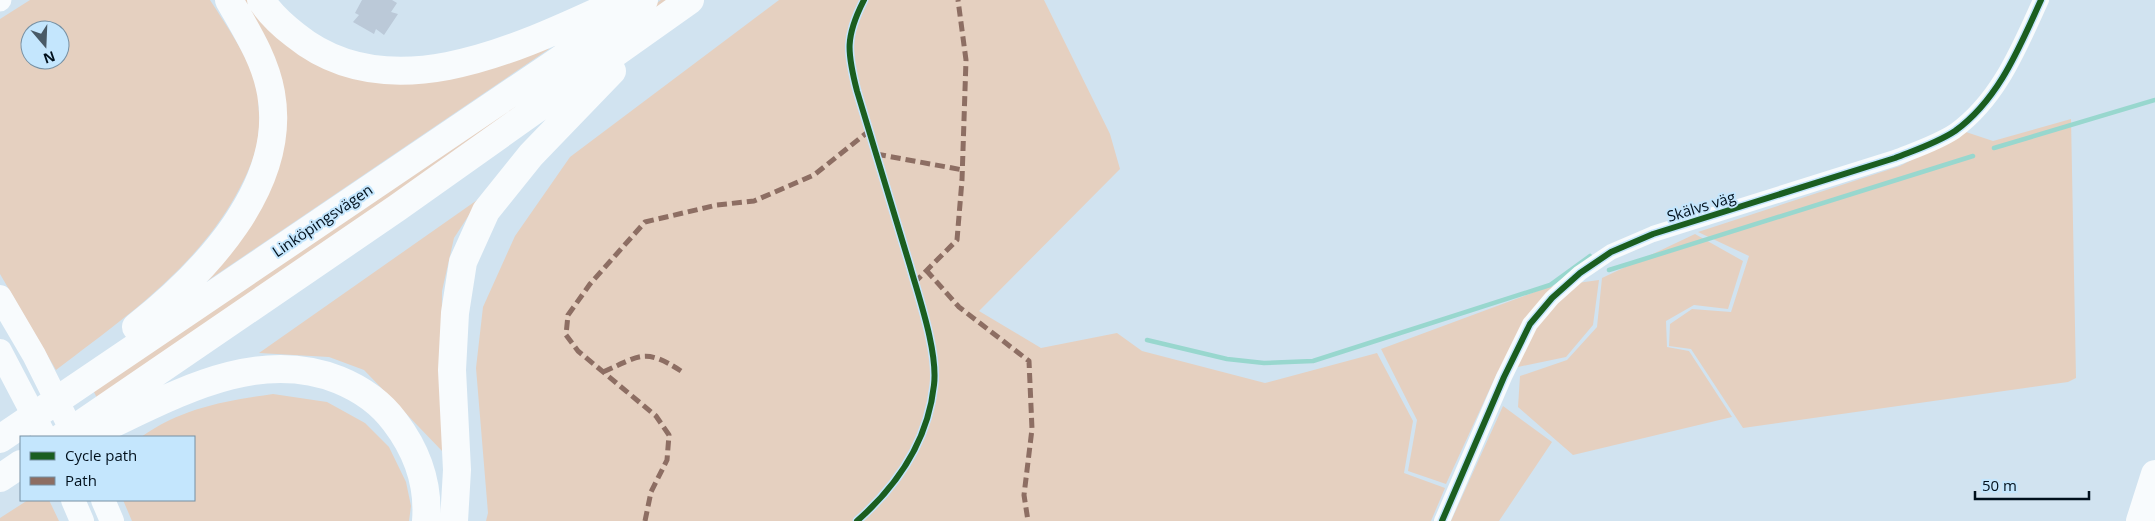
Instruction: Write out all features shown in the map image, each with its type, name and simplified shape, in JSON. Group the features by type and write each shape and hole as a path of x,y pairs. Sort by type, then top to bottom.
{"highway":[{"path":"3,437 86,374 156,312 194,275 231,231 249,204 262,176 270,152 273,123 271,94 265,69 253,40 229,0"},
{"path":"261,0 281,24 309,46 335,60 369,69 405,71 444,67 500,52 623,0"},
{"name":"Linköpingsvägen","path":"86,374 558,61 644,0"},
{"path":"83,436 397,208 690,0"},
{"path":"454,521 457,470 452,370 455,313 464,262 486,211 531,156 659,23"},
{"path":"64,436 107,418 222,377 258,370 290,368 326,375 352,385 374,399 391,416 406,436 424,481 427,507 426,521"},
{"path":"2140,521 2155,474"}],"main road":[{"path":"0,297 34,356 74,436"},
{"path":"0,351 44,436"},
{"path":"73,501 82,521"},
{"path":"103,501 112,521"}],"street":[{"name":"Skälvs väg","path":"1442,521 1504,377 1530,324 1552,298 1580,273 1612,252 1652,234 1895,158 1930,144 1954,131 1977,111 1996,90 2010,66 2041,0"}],"shaded area":[{"path":"30,0 210,0 230,31 253,75 258,89 259,124 254,156 241,185 219,222 200,247 155,292 56,370 0,274 0,19"},
{"path":"235,0 250,0 355,75 547,46 549,49 188,294 275,167"},
{"path":"661,0 670,0 534,99 97,398 93,390"},
{"path":"779,0 1044,0 1110,134 1120,169 979,311 1041,348 1117,333 1142,351 1265,383 1377,353 1413,421 1404,473 1445,488 1431,521 486,521 488,513 476,368 483,307 515,236 570,157"},
{"path":"2071,119 2076,378 2068,382 1743,428 1691,349 1669,346 1670,324 1692,309 1731,312 1749,256 1698,232 1900,166 1966,132 1993,141"},
{"path":"480,198 454,238 442,291 441,396 443,452 364,370 329,357 259,353"},
{"path":"1695,234 1743,261 1728,309 1694,305 1666,321 1667,347 1689,351 1732,417 1573,455 1518,407 1520,376 1567,360 1597,327 1602,278"},
{"path":"1599,280 1593,325 1566,357 1498,371 1446,484 1408,471 1417,420 1381,349 1548,287"},
{"path":"273,394 327,402 365,423 389,447 406,482 411,506 409,521 132,521 123,501 195,501 195,436 142,436 156,427 188,412 237,400"},
{"path":"1503,406 1552,442 1499,521 1451,521"},
{"path":"26,501 49,501 59,521 0,521 0,518"}],"building":[{"path":"362,0 392,0 397,3 391,12 398,14 384,35 376,29 374,34 353,22 359,15 355,13"}],"waterway":[{"path":"1994,148 2155,100"},
{"path":"1609,270 1973,156"},
{"path":"1147,340 1227,359 1264,363 1313,361 1550,285 1590,256"}],"marked path":[{"path":"914,283 957,240 962,180 966,60 958,0"},
{"path":"645,521 651,492 667,460 669,435 656,416 578,351 566,335 568,315 590,284 645,222 717,205 754,201 814,175 869,131"},
{"path":"876,154 963,170"},
{"path":"926,270 959,307 1029,361 1032,429 1024,495 1028,521"},
{"path":"603,372 634,358 642,357 658,359 669,363 681,371"}],"cycle path":[{"path":"857,521 898,477 909,460 925,424 931,405 934,385 931,341 923,309 851,66 850,45 853,24 864,0"},
{"path":"1442,521 1504,377 1530,324 1552,298 1580,273 1611,252 1653,234 1895,158 1926,146 1955,131 1984,104 1996,88 2016,54 2041,0"}]}
